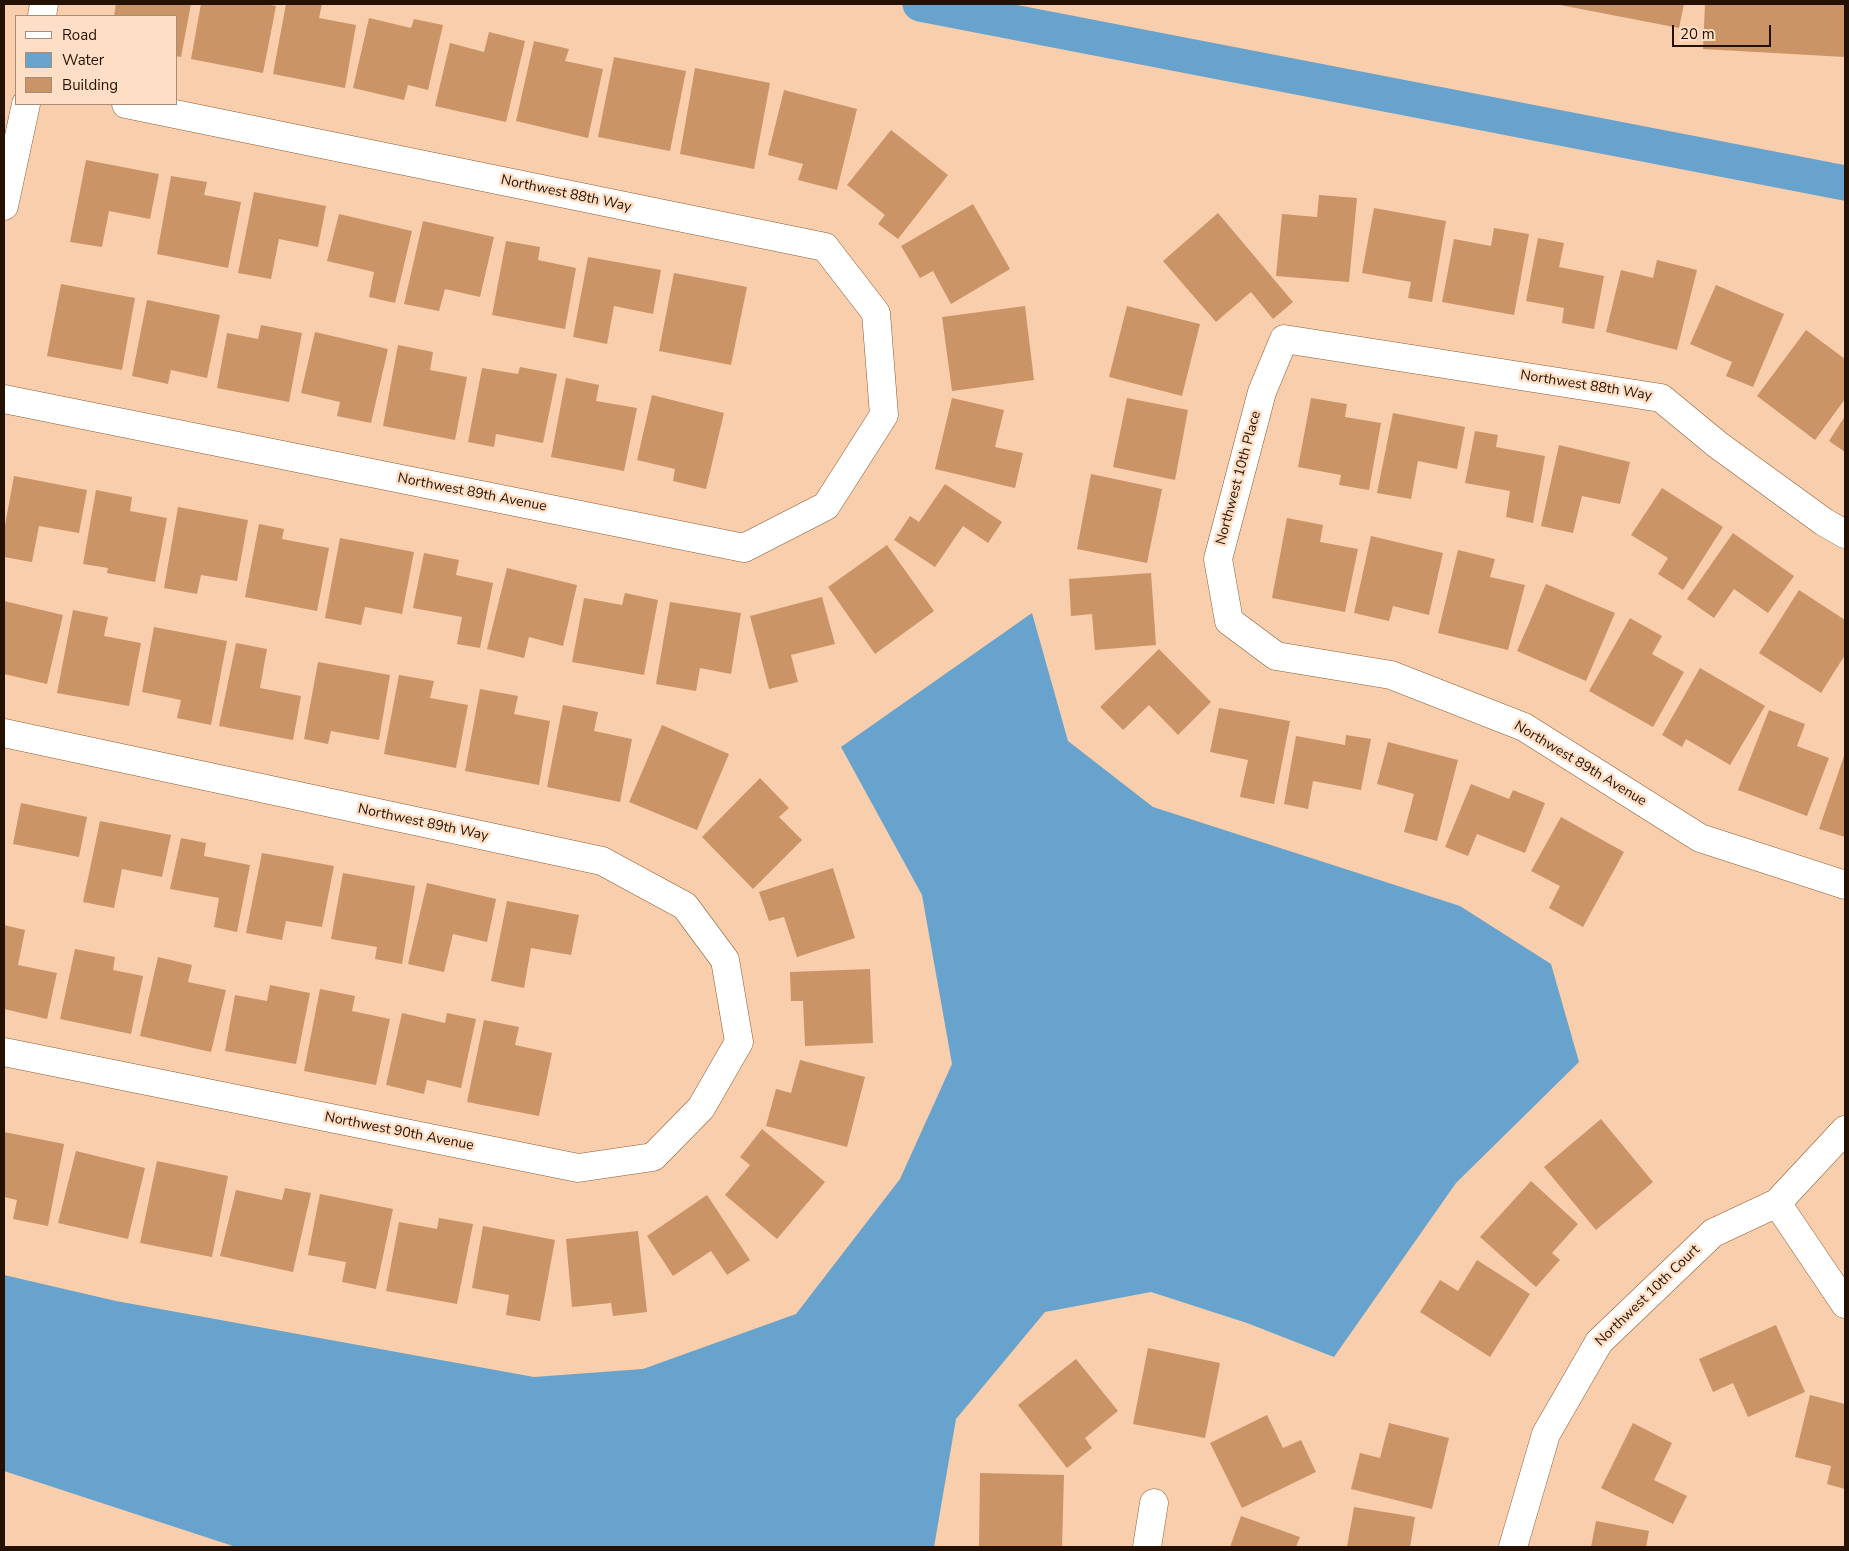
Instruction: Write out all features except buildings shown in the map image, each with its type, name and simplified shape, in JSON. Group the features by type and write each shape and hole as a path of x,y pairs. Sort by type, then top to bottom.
{"street":[{"path":"4,206 26,105"},
{"name":"Northwest 88th Way","path":"131,105 825,247 876,312 884,415"},
{"name":"Northwest 88th Way","path":"1284,340 1661,398 1718,445 1824,522 1845,534"},
{"name":"Northwest 10th Place","path":"1229,621 1218,559 1262,392 1284,340"},
{"name":"Northwest 89th Avenue","path":"4,399 744,548 826,506 884,415"},
{"name":"Northwest 89th Avenue","path":"1229,621 1276,656 1391,675 1524,728 1700,838 1845,885"},
{"name":"Northwest 89th Way","path":"4,734 602,861 685,906 725,960 739,1042"},
{"name":"Northwest 90th Avenue","path":"4,1052 578,1168 653,1157 701,1108 739,1042"},
{"name":"Northwest 10th Court","path":"1513,1547 1546,1434 1598,1342 1713,1233 1777,1203 1845,1130"},
{"path":"1777,1203 1845,1304"},
{"path":"1147,1547 1154,1503"}],"water":[{"path":"1032,613 1068,741 1153,807 1460,906 1551,964 1579,1062 1456,1183 1334,1357 1247,1323 1151,1292 1045,1312 956,1419 934,1547 236,1547 4,1471 4,1275 116,1301 534,1377 643,1369 796,1314 900,1179 952,1064 922,895 841,747"}],"waterway":[{"path":"920,4 1845,183"}]}
